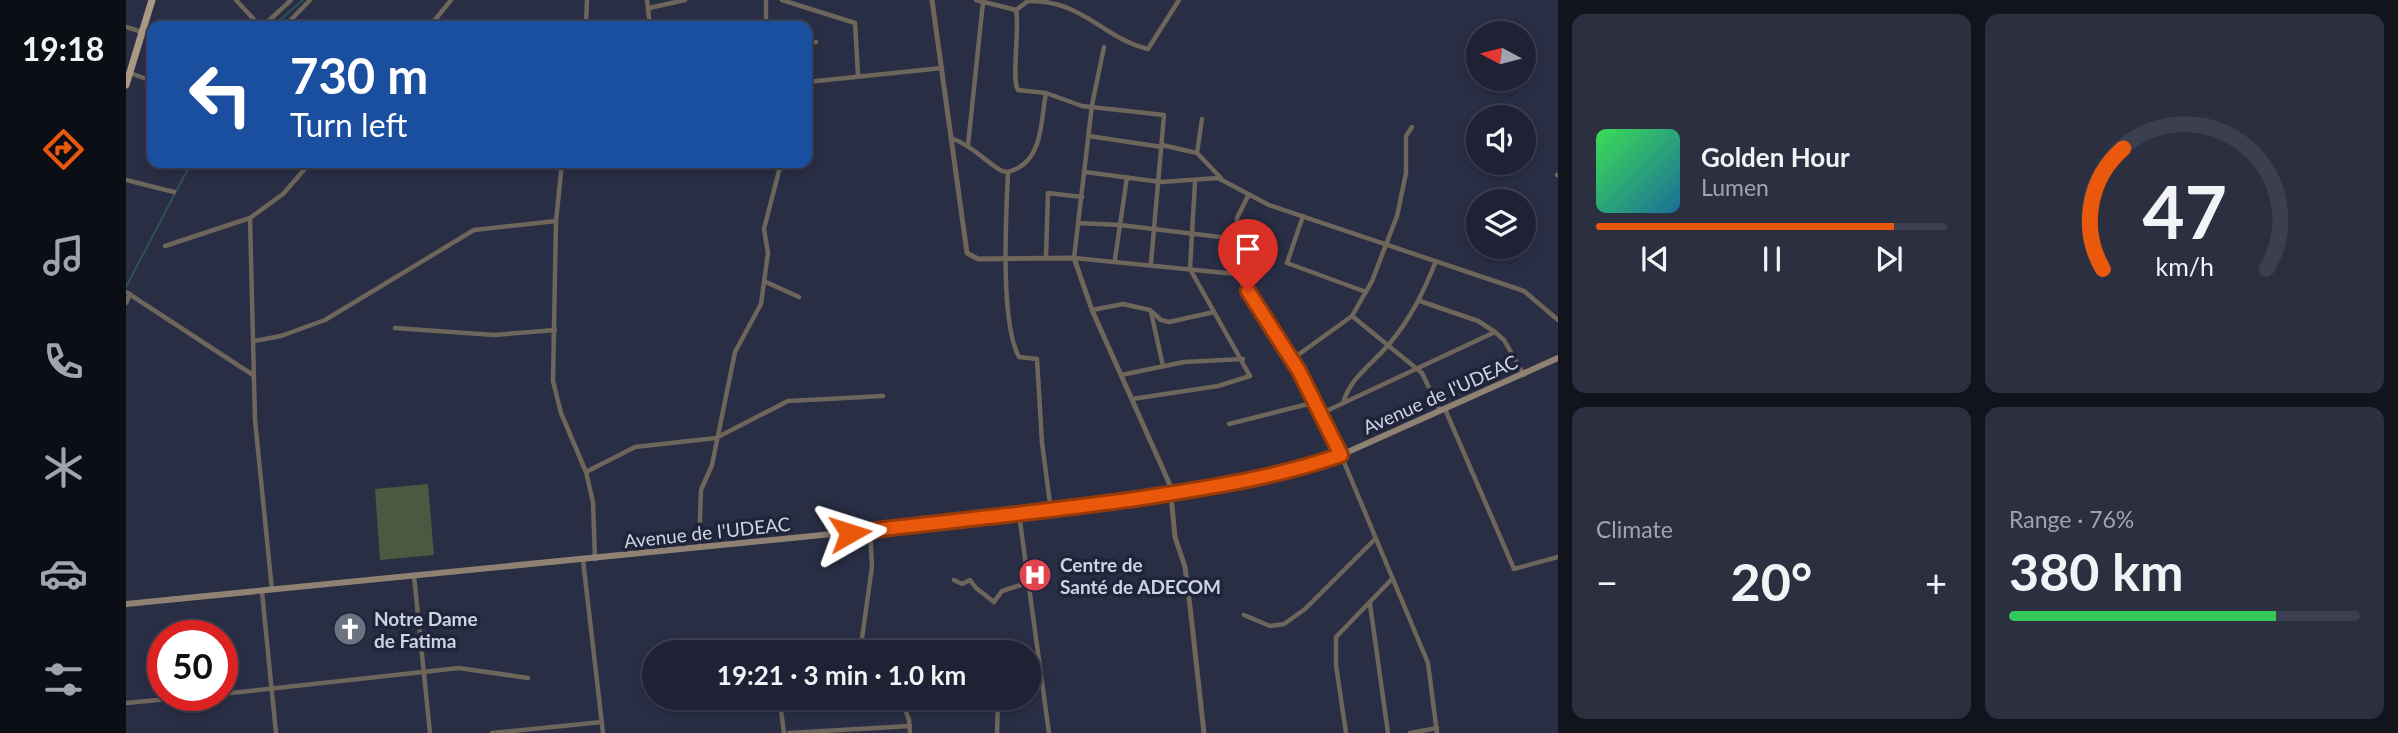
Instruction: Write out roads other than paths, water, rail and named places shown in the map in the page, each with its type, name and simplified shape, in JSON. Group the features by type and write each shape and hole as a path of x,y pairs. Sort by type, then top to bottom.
{"main road":[{"path":"126,85 152,0"},
{"name":"Avenue de I'UDEAC","path":"126,604 595,559 1051,511 1265,479 1341,455 1558,358"}],"street":[{"path":"236,0 257,21"},
{"path":"268,21 291,0"},
{"path":"290,21 310,0"},
{"path":"434,21 451,0"},
{"path":"586,21 587,0"},
{"path":"647,0 650,21"},
{"path":"649,8 685,0"},
{"path":"766,0 766,21"},
{"path":"782,0 855,23 858,75"},
{"path":"932,0 967,253 978,259 1115,259 1236,274"},
{"path":"976,0 1016,10"},
{"path":"1016,10 1028,1 1060,4 1090,15 1110,30 1148,49 1179,0"},
{"path":"968,145 983,2"},
{"path":"1016,10 1016,89 1046,93 1082,106 1164,115 1161,182 1152,263"},
{"path":"126,27 142,32"},
{"path":"812,42 817,42"},
{"path":"1104,47 1091,105 1074,258 1092,310 1167,475 1175,537 1188,593 1204,733"},
{"path":"812,81 943,68"},
{"path":"130,72 147,80"},
{"path":"1008,173 1028,162 1034,153 1046,93"},
{"path":"1197,153 1202,119"},
{"path":"1291,360 1352,316 1366,292 1388,244 1406,173 1406,136 1412,127"},
{"path":"1089,136 1197,153 1221,179 1248,196 1524,291 1558,320"},
{"path":"950,137 968,145 997,168 1008,173"},
{"path":"165,246 250,218 283,194 306,168"},
{"path":"561,168 556,221 553,381 556,398 586,472 593,502 595,559"},
{"path":"699,548 701,490 712,465 735,352 761,304 766,282 768,253 764,229 780,168"},
{"path":"1085,172 1161,182 1221,179"},
{"path":"1008,173 1006,259 1012,335 1017,355 1037,359 1051,511"},
{"path":"1115,259 1127,177"},
{"path":"126,180 174,192"},
{"path":"1132,399 1203,389 1247,379 1250,373 1190,269 1195,182"},
{"path":"1046,257 1048,193 1082,197"},
{"path":"1248,196 1237,218 1236,274 1322,412 1428,663 1437,731 1410,733"},
{"path":"1303,216 1287,263 1366,292"},
{"path":"250,218 253,375 272,591"},
{"path":"254,341 281,336 325,320 474,229 556,221"},
{"path":"1078,223 1155,228 1237,239"},
{"path":"1342,404 1353,380 1390,344 1420,301 1436,261"},
{"path":"766,282 799,297"},
{"path":"126,303 128,293 253,375"},
{"path":"1420,301 1478,321 1495,331 1504,340 1524,375"},
{"path":"1092,310 1123,304 1150,310 1161,320 1169,322 1215,312"},
{"path":"1150,310 1164,366"},
{"path":"1352,316 1390,344 1422,373 1443,410 1514,569 1558,557"},
{"path":"395,328 494,335 555,330"},
{"path":"1322,412 1495,331"},
{"path":"1121,375 1219,358 1242,359"},
{"path":"586,472 635,447 716,438 788,401 883,396"},
{"path":"1229,424 1316,402"},
{"path":"1019,514 1035,640"},
{"path":"862,640 872,566 870,530"},
{"path":"1244,615 1270,626 1289,620 1375,539"},
{"path":"583,560 603,733"},
{"path":"414,576 429,733"},
{"path":"1346,733 1336,637 1393,579"},
{"path":"954,580 962,584 970,580 994,602 1002,591 1027,583"},
{"path":"262,592 276,733"},
{"path":"1370,603 1388,733"},
{"path":"238,692 459,668 528,678"},
{"path":"1041,683 1049,733"},
{"path":"126,703 147,701"},
{"path":"781,710 786,733 910,726"},
{"path":"905,710 910,733"},
{"path":"997,733 998,710"},
{"path":"492,733 602,722"}],"waterway":[{"path":"279,21 303,0"},
{"path":"126,287 188,168"}],"place":[{"name":"Centre de Santé de ADECOM","path":"1035,575"},
{"name":"Notre Dame de Fatima","path":"350,629"}]}
